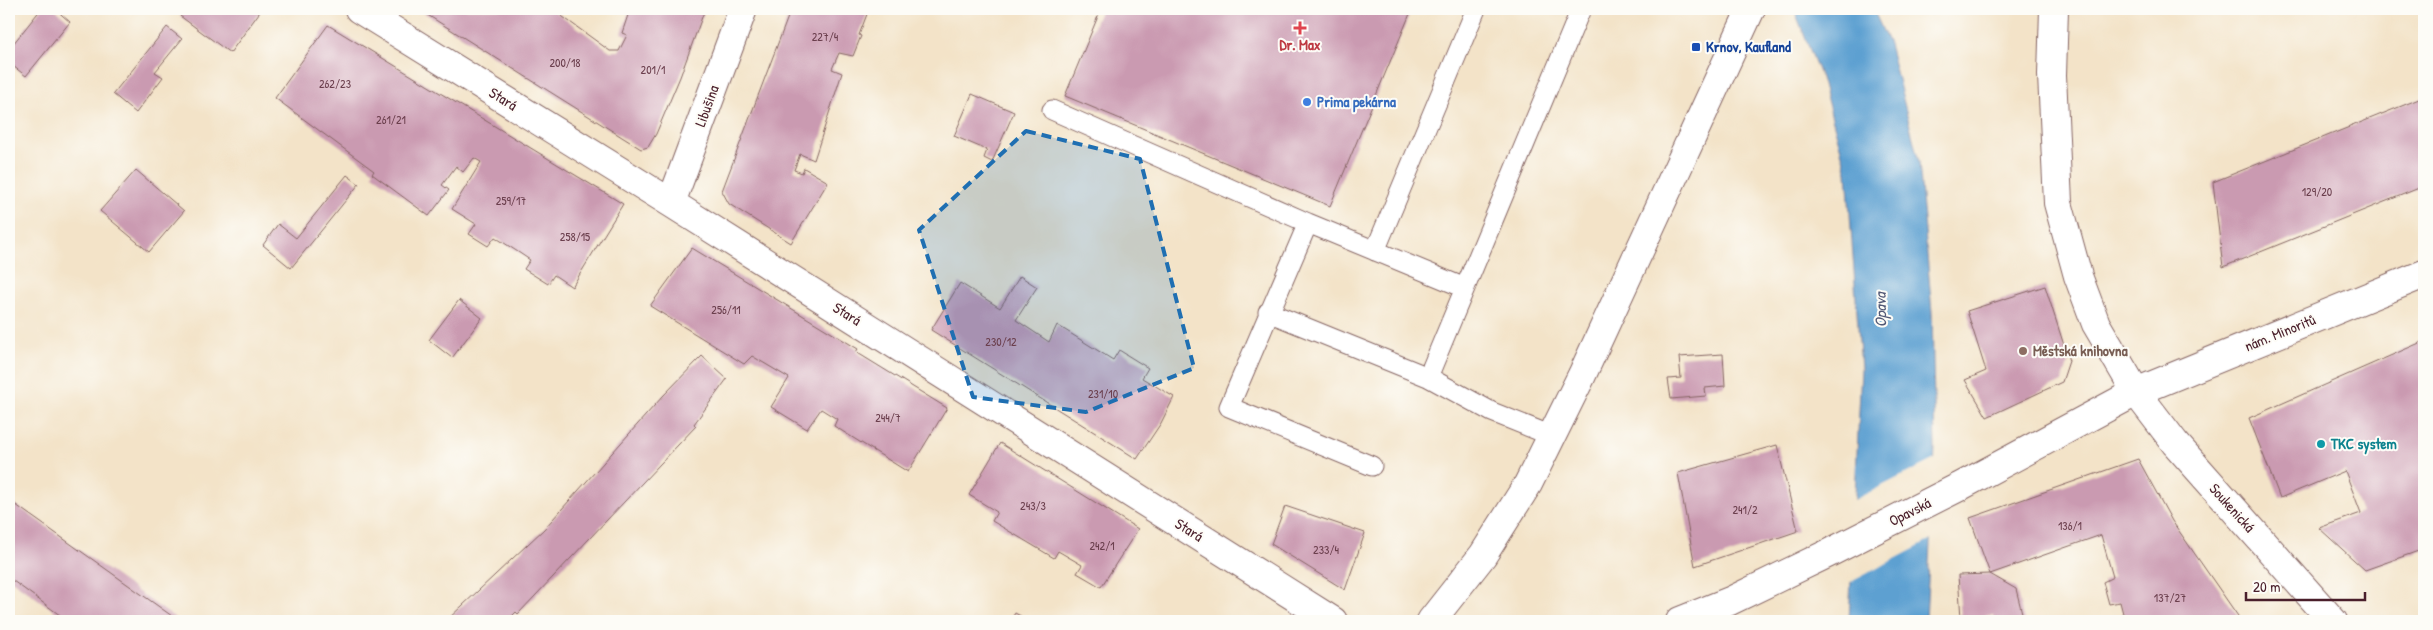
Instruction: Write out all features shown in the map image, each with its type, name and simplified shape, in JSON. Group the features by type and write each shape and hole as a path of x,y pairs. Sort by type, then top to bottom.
{"street":[{"name":"Stará","path":"359,9 671,203 1333,621"},
{"name":"Libušina","path":"671,203 743,9"},
{"path":"1431,621 1484,554 1528,484 1751,9"},
{"name":"Soukenická","path":"2054,9 2052,76 2058,203 2078,276 2096,324 2136,392 2174,443 2321,617"},
{"name":"nám. Minoritů","path":"2136,392 2424,274"},
{"name":"Opavská","path":"1680,621 1730,601 1827,554 1959,487 2136,392"}],"lane":[{"path":"1375,251 1476,9"},
{"path":"1428,377 1581,9"},
{"path":"1052,110 1308,223 1465,288"},
{"path":"1308,223 1268,312 1229,407 1372,466"},
{"path":"1268,312 1428,377 1492,412 1552,436"}],"highlighted area":[{"path":"1026,131 1140,159 1194,368 1086,412 973,397 919,230"}],"water":[{"name":"Opava","path":"1794,9 1873,9 1889,44 1919,162 1932,312 1935,448 1926,621 1849,621 1861,369 1847,172 1821,78"}],"pier":[{"path":"1937,458 1933,539 1849,583 1852,501"}],"building":[{"path":"41,9 55,9 70,22 26,76 9,63 9,49"},
{"path":"186,9 262,9 230,53 180,16"},
{"path":"418,9 552,9 610,51 619,51 627,35 622,33 630,9 705,9 680,77 656,134 648,147 641,149"},
{"path":"791,9 869,9 853,56 839,53 832,69 842,73 814,160 800,154 794,170 802,173 804,168 828,182 791,243 729,204 722,191"},
{"path":"1101,9 1412,9 1330,206 1065,96"},
{"path":"328,25 623,204 572,287 554,275 548,284 524,269 530,260 495,237 488,246 469,234 476,224 452,209 481,162 474,158 463,172 456,166 442,185 449,190 429,216 372,174 374,171 275,98"},
{"path":"167,27 182,39 155,72 163,77 136,113 113,94"},
{"path":"972,94 1014,112 992,162 984,158 987,150 954,136"},
{"path":"2424,97 2424,186 2223,267 2213,182"},
{"path":"136,170 184,211 149,252 100,211"},
{"path":"347,175 359,184 291,268 263,245 278,224 296,238"},
{"path":"692,248 858,349 856,352 947,408 908,472 834,426 837,419 821,409 807,429 771,407 789,378 752,356 744,364 650,306"},
{"path":"1020,276 1037,287 1016,320 1049,342 1057,325 1113,360 1119,350 1148,368 1142,378 1174,397 1161,423 1137,459 931,330 960,283 1000,308"},
{"name":"Městská knihovna","path":"2045,286 2069,361 2062,382 1987,417 1965,380 1986,371 1967,311"},
{"path":"459,300 482,318 452,358 429,340"},
{"path":"2424,341 2424,549 2365,570 2319,528 2361,513 2345,471 2280,498 2249,418"},
{"path":"1723,354 1725,386 1705,388 1706,396 1671,399 1668,379 1681,378 1679,357"},
{"path":"702,356 727,379 694,424 696,426 518,614 516,612 507,621 446,621 544,529 663,396"},
{"path":"1000,443 1138,529 1101,587 1077,573 1082,565 1058,551 1054,558 992,521 997,512 969,495"},
{"path":"1777,445 1798,531 1695,566 1678,473"},
{"path":"2138,459 2172,521 2240,621 2125,621 2120,602 2109,604 2103,582 2113,577 2101,535 1990,574 1970,518"},
{"path":"9,500 179,621 68,621 9,578"},
{"path":"1285,506 1365,533 1345,590 1271,544"},
{"path":"1990,574 2016,589 2024,621 1995,621 1993,615 1961,618 1958,575"},
{"path":"1015,613 1030,621 1010,621"}],"place":[{"name":"Dr. Max","path":"1300,28"},
{"name":"Krnov, Kaufland","path":"1696,47"},
{"name":"Prima pekárna","path":"1307,102"},
{"name":"Městská knihovna","path":"2023,351"},
{"name":"TKC system","path":"2321,444"}]}
